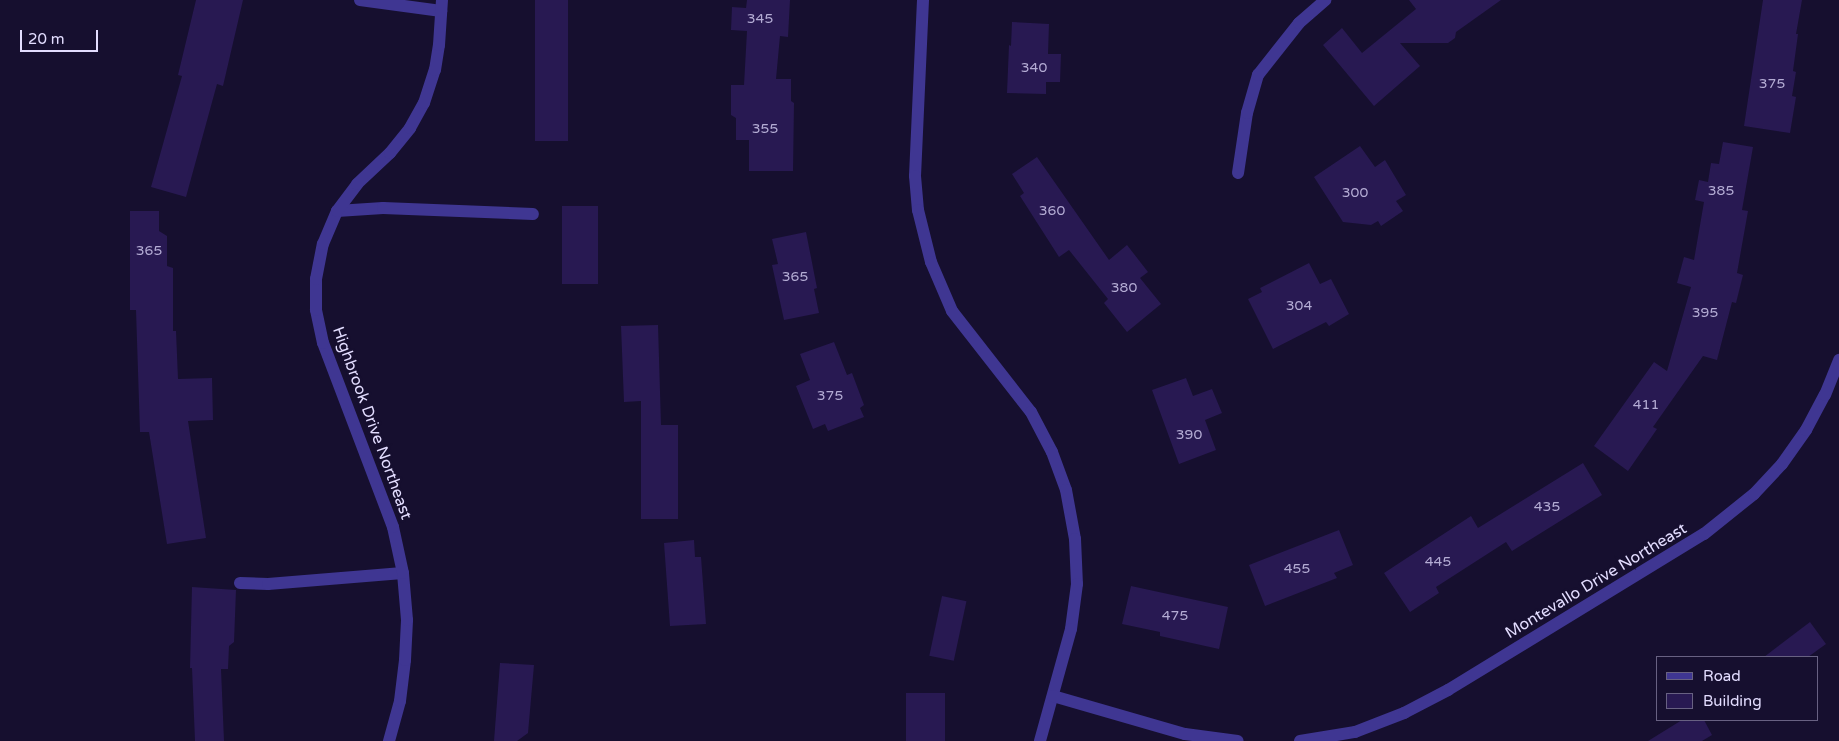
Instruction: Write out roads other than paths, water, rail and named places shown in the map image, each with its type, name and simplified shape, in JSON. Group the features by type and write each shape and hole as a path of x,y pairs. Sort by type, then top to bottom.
{"street":[{"path":"360,0 441,6"},
{"path":"923,0 915,176 918,210 931,262 952,311 1031,412 1052,452 1066,490 1075,539 1077,584 1071,629 1040,741"},
{"path":"1238,173 1248,113 1258,75 1299,23 1325,0"},
{"name":"Highbrook Drive Northeast","path":"389,741 400,700 405,660 407,620 403,573 393,527 323,343 316,310 316,279 323,244 337,211 357,184 390,153 410,128 424,103 435,70 441,6"},
{"path":"337,211 383,208 533,214"},
{"name":"Montevallo Drive Northeast","path":"1300,741 1355,732 1412,709 1448,690 1704,534 1754,494 1782,464 1806,430 1826,395 1839,360"},
{"path":"240,583 268,584 403,573"},
{"path":"1053,696 1185,734 1238,741"}]}
